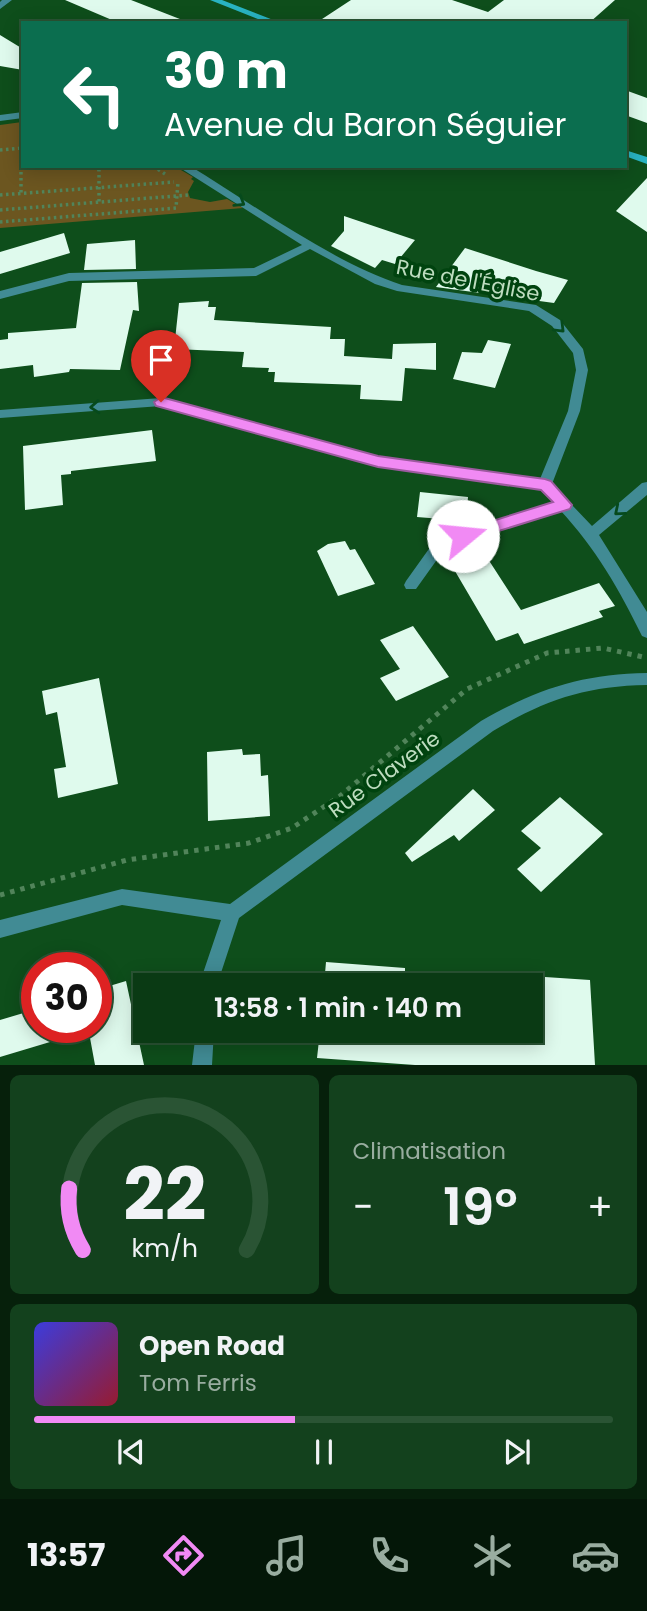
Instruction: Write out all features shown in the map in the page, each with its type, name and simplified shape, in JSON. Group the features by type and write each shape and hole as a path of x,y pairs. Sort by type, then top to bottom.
{"main road":[{"path":"214,0 272,21"},
{"path":"627,154 647,161"}],"street":[{"path":"0,6 8,0"},
{"path":"0,118 21,116"},
{"name":"Rue de l'Église","path":"185,168 310,245 379,281 401,288 532,308 556,323 579,352 582,370 574,411 545,485"},
{"path":"0,295 69,277 256,272 310,245"},
{"path":"0,414 161,402 378,461 545,485 591,534 642,617 647,632"},
{"path":"591,534 647,487"},
{"path":"411,585 441,543 564,505"},
{"name":"Rue Claverie","path":"232,914 487,726 530,700 579,684 647,679"},
{"path":"0,929 122,897 232,914 212,973"},
{"path":"202,1065 204,1043"}],"path":[{"path":"0,150 21,148"},
{"path":"21,193 22,168"},
{"path":"99,168 99,202"},
{"path":"0,195 178,181 176,208 0,222"},
{"path":"0,210 188,195"},
{"path":"0,895 128,860 249,843 292,828 340,796 467,689 547,653 603,648 647,658"}],"shaded area":[{"path":"21,122 21,168 177,168 193,177 191,179 194,181 188,192 190,198 210,202 227,199 243,208 0,228 0,125"}],"building":[{"path":"65,0 131,0 185,21 114,21"},
{"path":"351,0 452,0 488,12 504,0 615,0 591,21 319,21"},
{"path":"0,35 21,48 21,70 0,66"},
{"path":"627,91 647,98 647,123 627,116"},
{"path":"647,178 647,232 616,211"},
{"path":"344,216 415,240 395,264 382,260 375,268 331,246 344,231"},
{"path":"64,233 70,253 0,274 0,252"},
{"path":"135,240 136,269 84,270 87,244"},
{"path":"465,248 568,280 554,303 436,287"},
{"path":"137,282 139,311 133,310 120,370 70,369 69,372 34,377 33,365 0,369 0,340 8,339 8,333 76,328 82,283"},
{"path":"209,301 208,307 216,307 214,320 331,327 330,339 345,339 344,356 392,359 393,344 436,343 436,370 405,368 402,401 360,399 361,385 274,382 275,372 268,372 269,368 242,367 244,352 174,349 179,303"},
{"path":"488,340 511,344 495,388 453,379 462,352 482,353"},
{"path":"152,430 156,461 71,471 71,474 61,475 63,505 25,510 23,446"},
{"path":"420,492 468,497 466,521 417,517"},
{"path":"345,541 350,550 355,549 375,584 338,596 317,551 328,544"},
{"path":"477,542 521,610 599,583 615,606 599,611 603,617 524,644 518,633 496,641 445,554"},
{"path":"413,626 449,677 396,701 380,678 400,669 380,640"},
{"path":"99,678 118,784 58,798 54,769 66,767 57,712 46,715 42,691"},
{"path":"242,749 243,755 260,754 261,776 268,775 270,816 208,821 207,752"},
{"path":"473,789 495,810 459,841 454,835 412,862 405,853"},
{"path":"560,797 603,834 541,892 517,869 541,848 521,831"},
{"path":"326,962 405,968 405,973 325,973"},
{"path":"543,977 590,980 595,1065 415,1065 317,1058 319,1043 543,1043"},
{"path":"126,981 133,1014 133,1043 139,1043 144,1065 95,1065 91,1043 112,1043 112,985"},
{"path":"21,1014 21,1043 47,1043 0,1057 0,1020"}],"route":[{"path":"161,402 378,461 545,485 564,505 463,536"}]}
